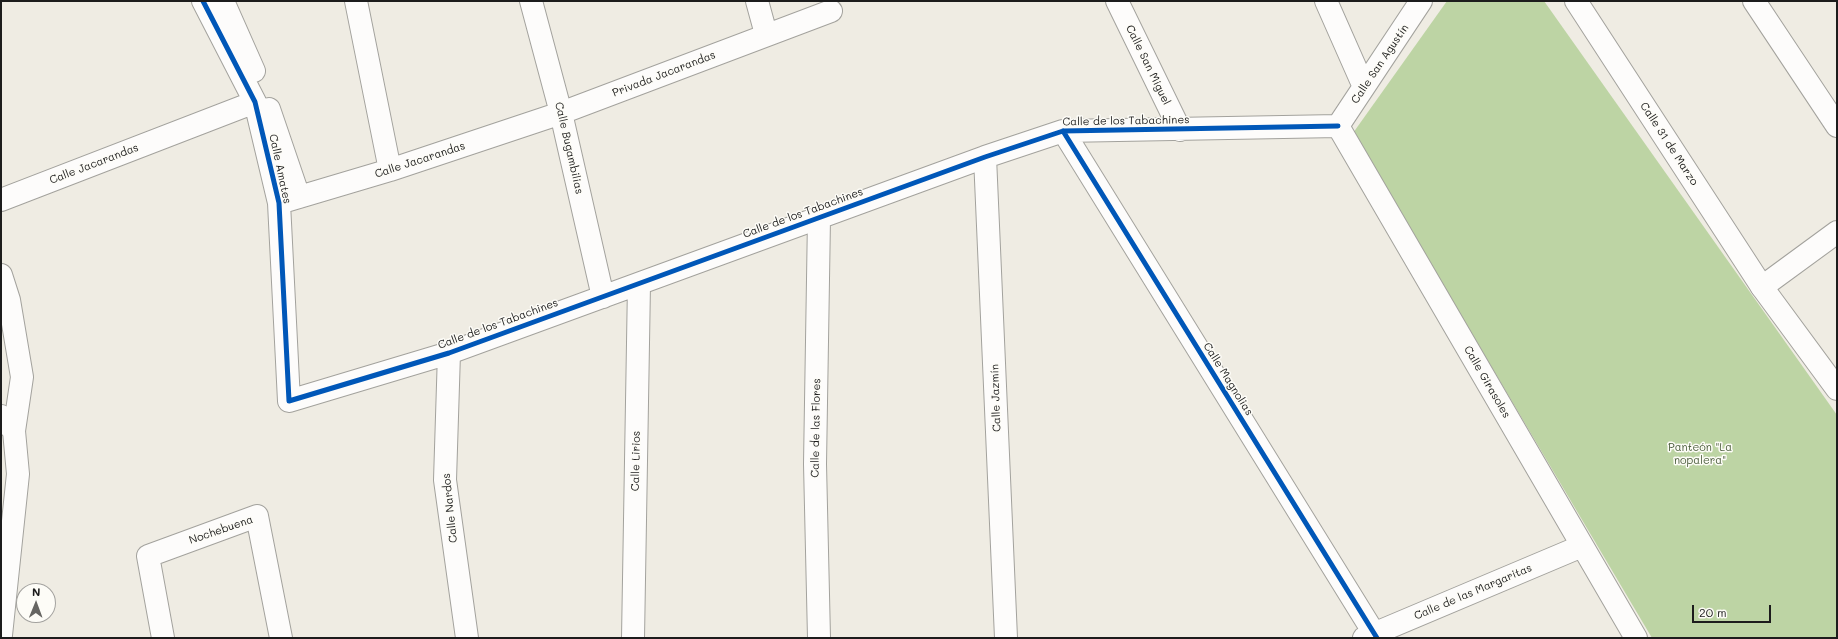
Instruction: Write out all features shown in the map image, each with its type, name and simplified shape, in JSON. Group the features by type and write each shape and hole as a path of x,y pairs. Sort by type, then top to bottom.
{"street":[{"name":"Calle Amates","path":"203,1 255,102 289,200 289,402"},
{"path":"223,1 265,96 289,200"},
{"path":"356,1 390,170"},
{"name":"Calle Bugambilias","path":"532,1 561,113 602,297"},
{"path":"757,1 766,34"},
{"name":"Calle San Miguel","path":"1117,1 1180,130"},
{"path":"1326,1 1364,87"},
{"name":"Calle San Agustín","path":"1338,126 1421,1"},
{"name":"Calle 31 de Marzo","path":"1576,1 1762,287 1837,389"},
{"path":"1754,1 1837,126"},
{"name":"Privada Jacarandas","path":"561,113 766,34 832,11"},
{"name":"Calle Jacarandas","path":"1,200 255,102"},
{"name":"Calle Jacarandas","path":"289,200 390,170 561,113"},
{"name":"Calle de los Tabachines","path":"289,402 449,353 986,157 1062,131 1338,126"},
{"name":"Calle Girasoles","path":"1338,126 1636,638"},
{"name":"Calle Magnolias","path":"1062,131 1372,637"},
{"name":"Calle Jazmín","path":"986,157 1006,638"},
{"name":"Calle de las Flores","path":"819,218 815,464 819,638"},
{"path":"1762,287 1837,232"},
{"path":"1,275 9,300 22,377 8,424 18,474 1,635"},
{"name":"Calle Lirios","path":"633,638 639,284"},
{"name":"Calle Nardos","path":"449,353 445,480 467,638"},
{"name":"Nochebuena","path":"163,638 148,556 257,516 281,638"},
{"name":"Calle de las Margaritas","path":"1372,637 1582,546"}],"green space":[{"name":"Panteón \"La nopalera\"","path":"1447,1 1544,1 1837,415 1837,638 1652,638 1353,133"}],"cycle path":[{"path":"203,1 255,102 279,203 289,401 449,353 985,157 1063,131 1338,126"},
{"path":"1063,131 1377,638"}]}
